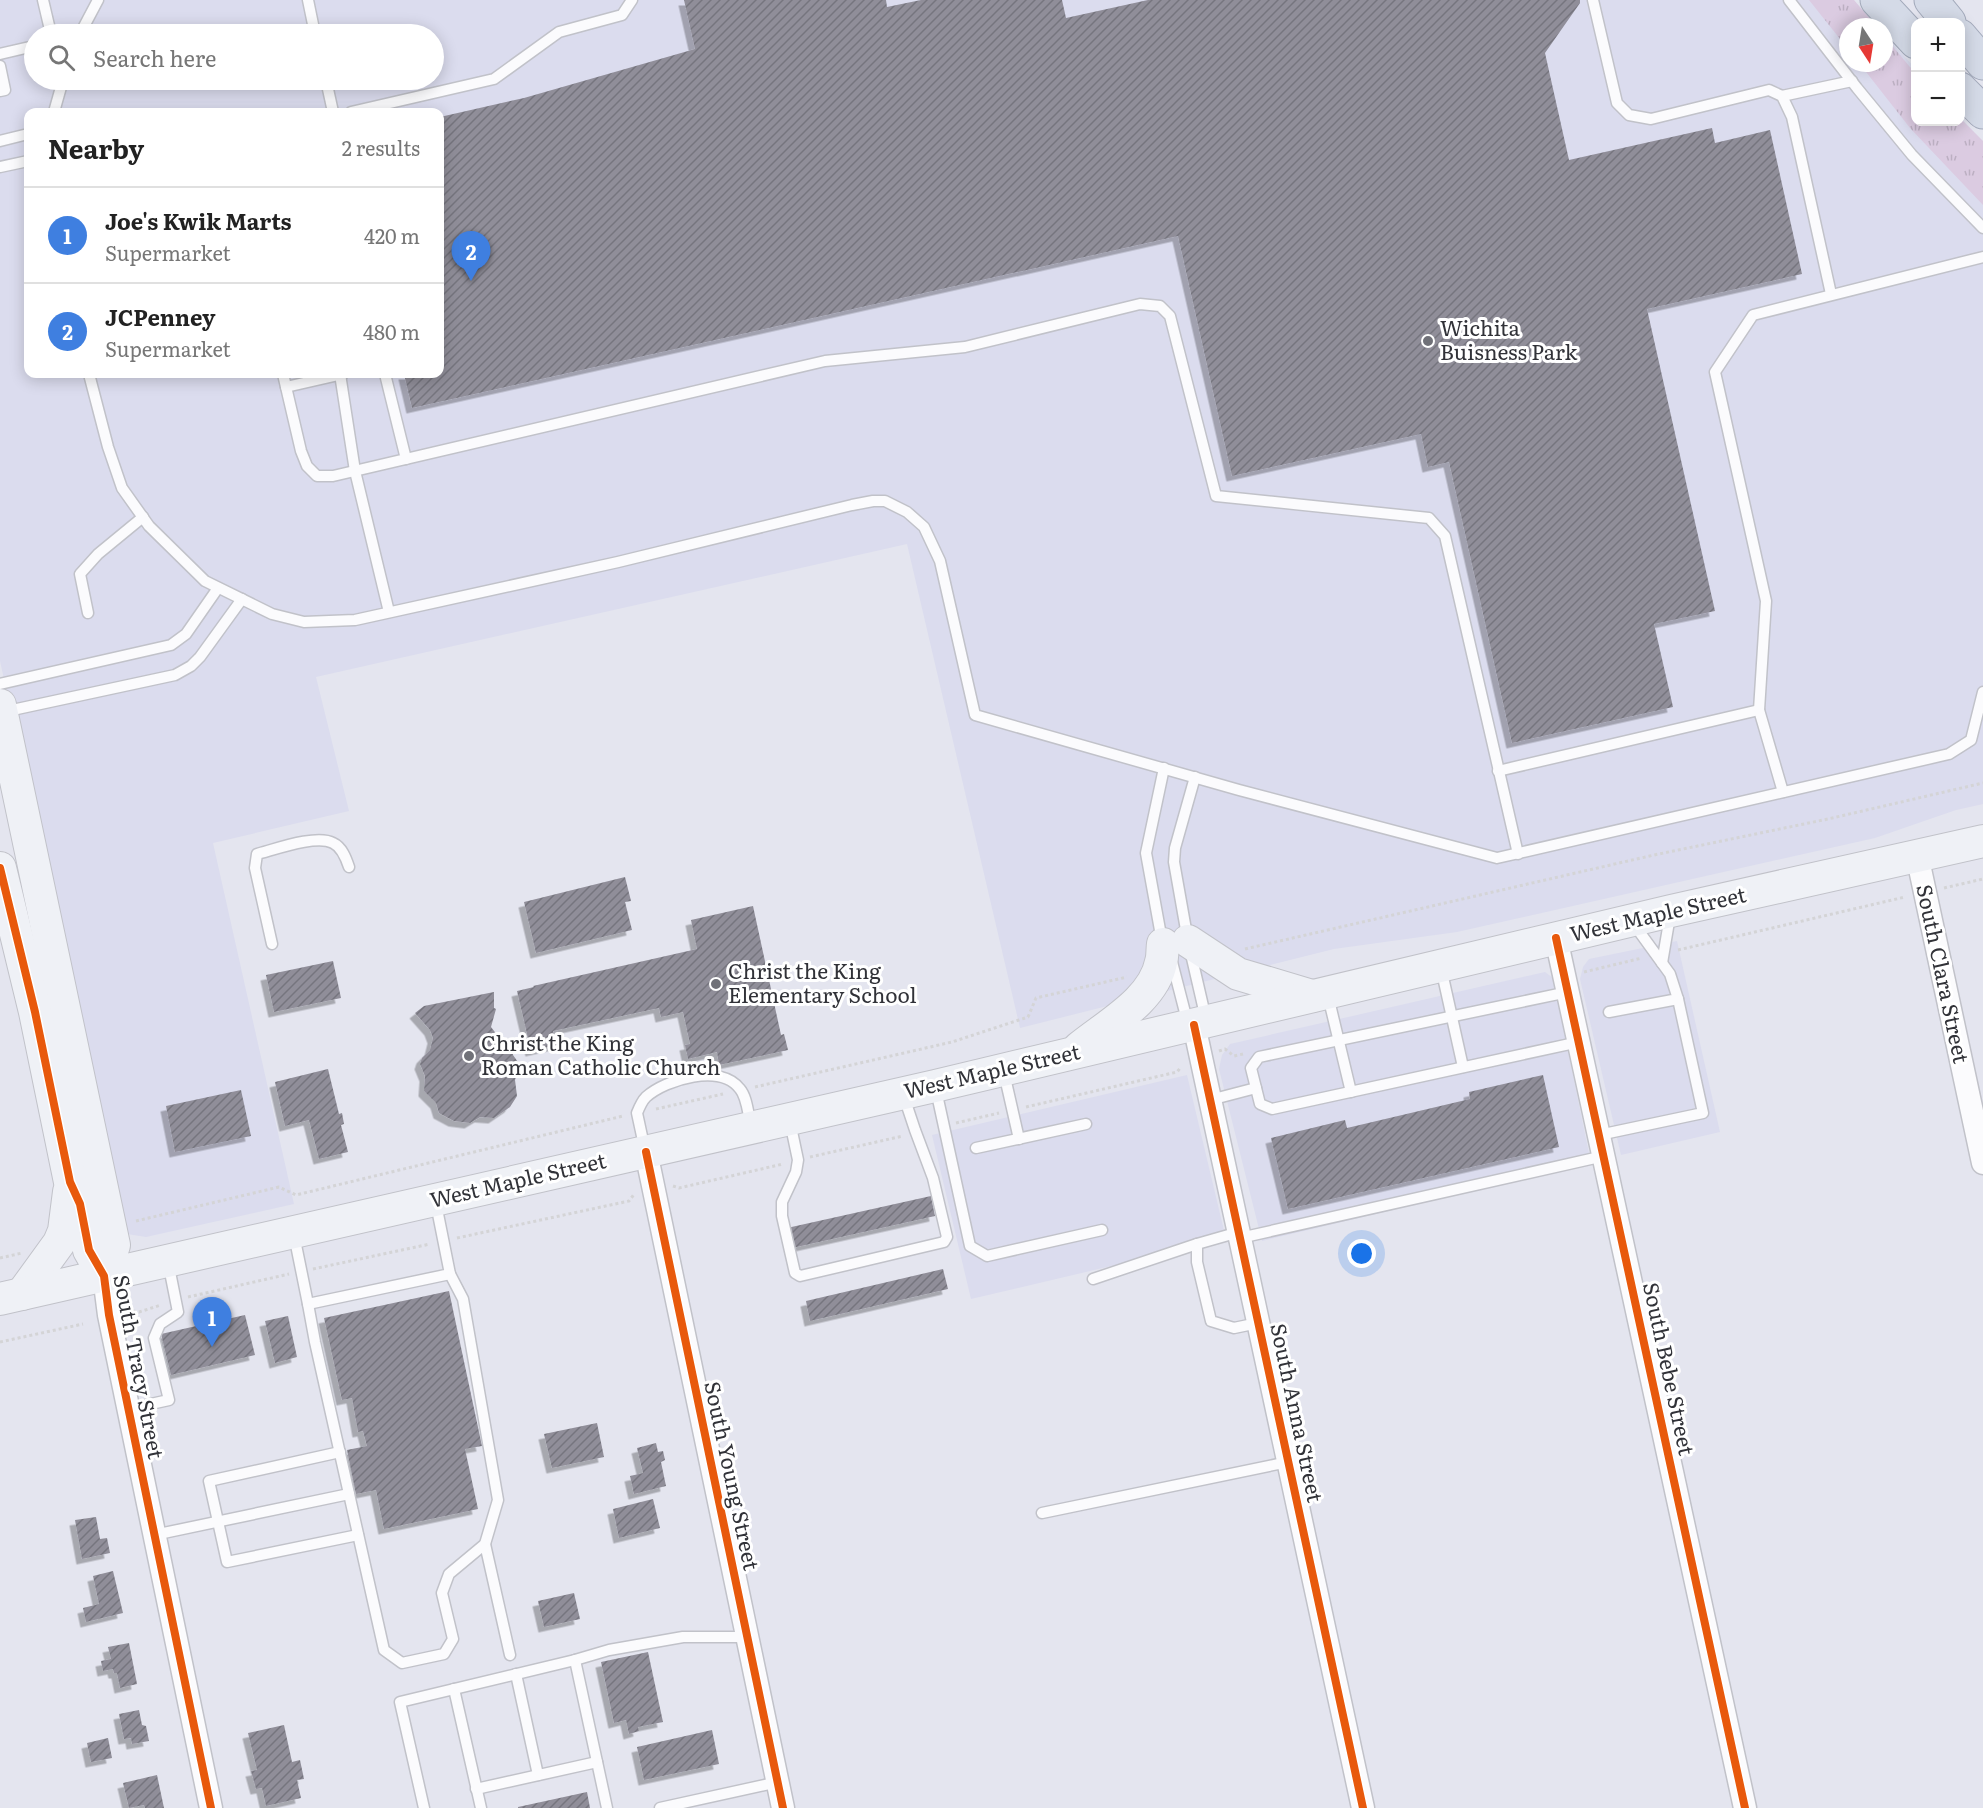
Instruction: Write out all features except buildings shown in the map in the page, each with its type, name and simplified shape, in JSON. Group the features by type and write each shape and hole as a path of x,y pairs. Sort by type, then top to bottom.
{"highway":[{"path":"1877,0 1911,37"},
{"path":"1931,0 1946,18"},
{"path":"1965,42 1983,63"},
{"path":"1965,94 1983,112"}],"main road":[{"name":"South Tracy Street","path":"0,704 114,1245 104,1276"},
{"name":"West Maple Street","path":"11,1297 1004,1070 1671,910 1983,841"},
{"name":"South Tracy Street","path":"0,868 35,1012 70,1182 80,1204 89,1250 104,1276"},
{"path":"1070,1054 1143,997 1175,942 1238,974 1320,995"},
{"path":"11,1297 59,1243 64,1231 70,1182"}],"street":[{"name":"South Clara Street","path":"1917,855 1983,1163"},
{"name":"South Bebe Street","path":"1556,938 1744,1808"},
{"name":"South Anna Street","path":"1196,1024 1200,1056 1363,1808"},
{"name":"South Young Street","path":"646,1152 783,1808"},
{"name":"South Tracy Street","path":"104,1276 109,1315 211,1808"}],"lane":[{"path":"43,0 49,24"},
{"path":"85,24 98,0"},
{"path":"308,0 313,24"},
{"path":"368,108 494,79 559,32 622,15 632,0"},
{"path":"1593,0 1617,103 1629,115 1651,119 1769,90 1782,96 1852,81"},
{"path":"1789,0 1912,154 1983,228"},
{"path":"0,54 24,48"},
{"path":"0,66 5,90 0,91"},
{"path":"55,108 60,90"},
{"path":"328,90 332,108"},
{"path":"1782,96 1792,117 1831,294"},
{"path":"0,141 24,135"},
{"path":"0,167 24,162"},
{"path":"1783,792 1759,710 1766,601 1714,372 1753,315 1983,257"},
{"path":"284,378 301,450 308,466 317,476 333,476 825,361 965,347 1140,304 1160,306 1170,316 1216,496 1429,518 1445,536 1518,854"},
{"path":"90,378 108,447 122,488 149,526 205,581 272,614 304,622 355,620 618,562 873,501 885,501 907,512 924,528 940,561 975,715 1459,850 1497,858 1949,754 1971,740 1983,692"},
{"path":"286,387 324,378"},
{"path":"342,378 355,471 389,612"},
{"path":"386,378 406,459"},
{"path":"88,613 80,573 98,554 143,517"},
{"path":"0,704 171,645 186,634 218,588"},
{"path":"0,704 175,675 191,666 200,657 242,599"},
{"path":"1498,771 1759,710"},
{"path":"1164,768 1146,853 1175,942 1196,1024"},
{"path":"1196,777 1175,848 1175,942 1172,960 1196,1024"},
{"path":"272,944 255,868 257,854 318,839 334,843 345,855 348,867"},
{"path":"1660,957 1671,910"},
{"path":"1093,1280 1197,1244 1602,1145 1703,1113 1678,999 1670,974 1660,957 1631,920"},
{"path":"1441,966 1463,1067"},
{"path":"1566,984 1452,1016 1259,1057 1251,1068 1260,1104 1272,1109 1579,1042"},
{"path":"1320,995 1338,1040 1351,1092"},
{"path":"1609,1012 1678,999"},
{"path":"1004,1070 1020,1138"},
{"path":"646,1152 637,1113 644,1099 665,1085 706,1075 719,1076 732,1081 741,1090 752,1128"},
{"path":"935,1086 970,1246 987,1256 1102,1230"},
{"path":"1210,1100 1256,1088"},
{"path":"790,1119 798,1160 782,1202 782,1216 795,1273 800,1276 944,1242 947,1237 938,1195 903,1093"},
{"path":"976,1148 1086,1124"},
{"path":"435,1200 450,1274 463,1299 498,1500 484,1544 510,1655"},
{"path":"294,1233 315,1342 384,1650 402,1663 444,1654 453,1639 442,1593 449,1574 484,1544"},
{"path":"1197,1244 1197,1262 1211,1321 1234,1328 1258,1323"},
{"path":"128,1409 169,1400 154,1338 160,1324 178,1312 168,1262"},
{"path":"308,1304 450,1274"},
{"path":"340,1452 209,1480 218,1522 227,1562 358,1535"},
{"path":"1042,1513 1288,1462"},
{"path":"154,1535 349,1494"},
{"path":"424,1808 400,1702 609,1650 683,1637 747,1637"},
{"path":"575,1660 607,1808"},
{"path":"516,1674 538,1775"},
{"path":"453,1689 481,1808"},
{"path":"476,1789 597,1762"},
{"path":"660,1808 778,1782"}],"path":[{"path":"1226,967 1240,950 1654,855 1828,819 1983,783"},
{"path":"1566,984 1660,957 1983,879"},
{"path":"136,1221 279,1187 296,1195 637,1113 952,1042 1028,1017 1035,998 1125,977 1149,989"},
{"path":"944,1126 1177,1072 1188,1059 1225,1049 1234,1056 1246,1053"},
{"path":"126,1310 139,1312 211,1291 629,1201 636,1192 653,1188 669,1185 679,1188 916,1133"},
{"path":"0,1342 83,1324"}],"shaded area":[{"path":"0,0 1853,0 1870,18 1839,18 1839,72 1893,72 1893,44 1911,64 1911,126 1965,126 1965,122 1983,142 1983,804 1956,810 1875,838 1457,932 1334,949 1020,1028 907,544 316,677 349,811 213,843 294,1204 146,1237 127,1234 0,661"},
{"path":"1677,941 1720,1132 1621,1155 1580,979 1583,967 1589,959"},
{"path":"1545,972 1553,978 1591,1163 1262,1241 1219,1069 1222,1055 1230,1044"},
{"path":"1187,1075 1226,1239 971,1299 932,1135"}],"green space":[{"path":"1809,0 1854,0 1869,18 1839,18 1839,38"},
{"path":"1893,47 1911,68 1911,126 1965,126 1965,123 1983,141 1983,205 1910,128 1866,72 1893,72"}],"cycle path":[{"path":"0,868 35,1012 70,1182 80,1204 89,1250 104,1276 109,1315 211,1808"},
{"path":"1556,938 1745,1808"},
{"path":"1194,1025 1363,1808"},
{"path":"646,1152 783,1808"}],"place":[{"name":"JCPenney","path":"471,281"},
{"name":"Wichita Buisness Park","path":"1428,341"},
{"name":"Christ the King Elementary School","path":"716,984"},
{"name":"Christ the King Roman Catholic Church","path":"469,1056"},
{"name":"Joe's Kwik Marts","path":"212,1347"}]}
